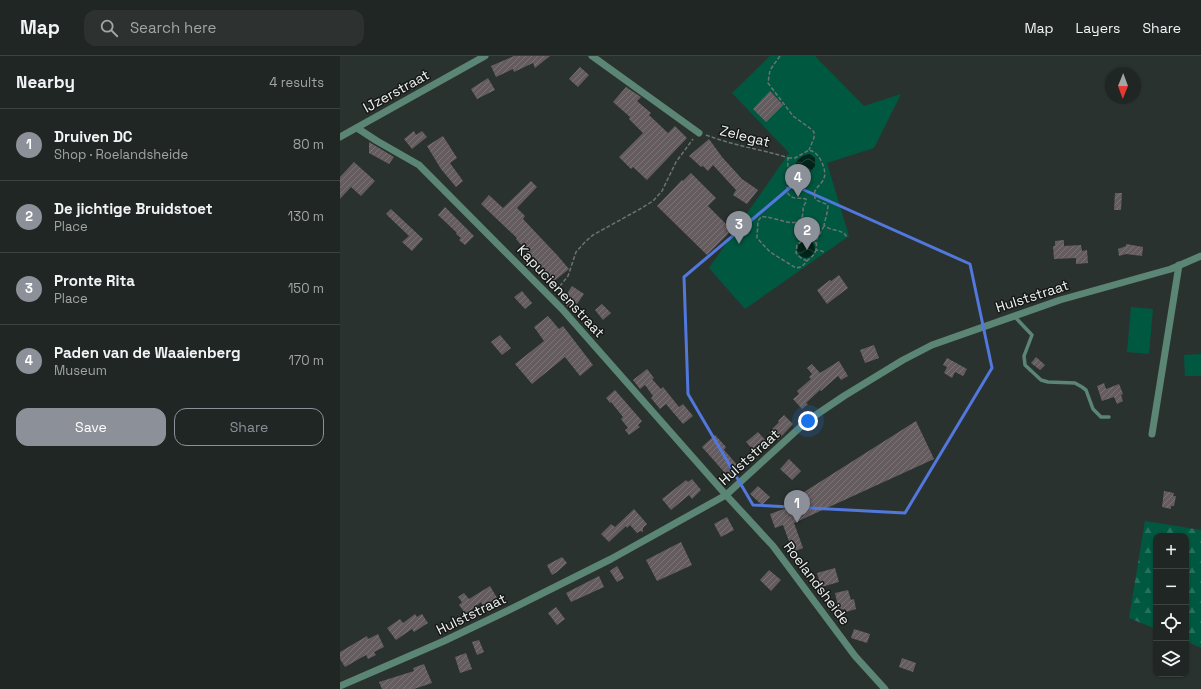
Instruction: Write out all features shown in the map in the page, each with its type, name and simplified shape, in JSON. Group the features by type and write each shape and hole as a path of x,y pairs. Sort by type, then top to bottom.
{"street":[{"name":"IJzerstraat","path":"340,137 485,56"},
{"path":"592,56 699,133"},
{"name":"Kapucienenstraat","path":"356,128 419,165 551,297 726,495"},
{"name":"Hulststraat","path":"340,686 444,641 509,610 611,559 726,495 807,421 844,396 932,345 1060,300 1171,268 1201,256"},
{"path":"1152,434 1179,265"},
{"name":"Roelandsheide","path":"726,495 774,546 855,656 885,689"}],"lane":[{"path":"1014,316 1032,335 1024,356 1025,365 1041,380 1048,382 1075,383 1082,387 1086,390 1093,409 1101,417 1109,417"}],"path":[{"path":"780,56 770,70 768,83 793,116 814,132 814,138 809,150 795,158 787,157 787,192 789,196 794,198 806,199 806,202 803,207 804,215 801,220 796,222 760,217 758,221 757,238 770,252 791,266 799,268 812,258 816,250 817,239 823,231 828,206 816,200 814,194 825,176 820,160 815,153 809,150"},
{"name":"Zelegat","path":"699,133 725,142 787,157"},
{"path":"551,297 568,276 576,252 585,242 593,235 653,201 662,191 676,162 692,139 699,133"},
{"path":"824,225 830,229 843,232 846,234 847,238"},
{"path":"807,261 798,256 796,253 796,244 804,239 815,242 816,244"},
{"path":"816,250 824,253"}],"highlighted area":[{"path":"793,185 970,264 992,368 905,513 753,505 688,394 684,277"}],"green space":[{"path":"770,56 815,56 864,106 901,94 874,148 827,163 849,236 745,309 709,268 789,153 732,93"},
{"path":"1131,307 1153,309 1149,354 1127,352"},
{"path":"1201,354 1201,376 1185,376 1184,355"},
{"path":"1145,521 1201,530 1201,648 1189,642 1189,533 1153,533 1153,628 1129,618"}],"water":[{"path":"810,154 815,158 815,166 807,176 802,176 795,168 795,165 804,155"},
{"path":"806,240 812,243 815,249 812,255 806,258 800,255 797,249 800,243"}],"building":[{"path":"514,56 550,56 535,68 533,63 514,72 513,69 496,77 491,66"},
{"path":"580,67 589,75 578,87 569,79"},
{"path":"488,78 495,90 477,99 471,89"},
{"path":"626,87 641,97 637,101 651,113 649,115 668,133 675,126 687,138 647,180 633,167 631,169 619,157 643,133 629,119 630,117 613,102"},
{"path":"770,91 783,105 766,122 753,109"},
{"path":"414,131 416,135 422,131 427,137 412,149 404,139"},
{"path":"443,136 457,158 450,163 463,181 456,187 441,169 427,146"},
{"path":"709,139 722,157 742,179 758,190 747,204 733,195 736,190 713,165 708,171 689,156"},
{"path":"369,142 394,157 389,164 369,153"},
{"path":"354,162 375,181 361,196 351,187 340,199 340,177"},
{"path":"691,173 716,198 708,206 732,230 707,255 657,206 682,180 683,181"},
{"path":"531,181 537,187 517,208 525,216 523,219 569,269 554,281 516,239 517,238 481,204 489,195 503,208"},
{"path":"1115,193 1122,193 1121,210 1114,210"},
{"path":"445,207 474,236 465,245 459,240 461,238 456,234 457,233 438,215"},
{"path":"391,209 423,239 412,251 402,242 409,236 386,214"},
{"path":"1064,240 1064,246 1081,245 1082,251 1087,250 1088,263 1076,264 1076,258 1054,259 1053,246 1055,246 1055,241"},
{"path":"1126,244 1143,247 1142,256 1126,254 1119,256 1118,249 1126,246"},
{"path":"839,275 848,288 827,304 817,290"},
{"path":"572,286 584,294 577,304 573,301 568,307 562,301"},
{"path":"522,291 532,303 525,309 514,297"},
{"path":"602,304 611,313 603,320 595,310"},
{"path":"548,316 559,329 563,326 593,365 580,376 565,357 532,384 515,364 544,341 534,327"},
{"path":"500,335 511,348 502,355 491,342"},
{"path":"874,345 879,358 865,363 860,350"},
{"path":"1036,357 1045,365 1040,370 1031,363"},
{"path":"947,358 967,369 963,376 955,372 952,378 944,373 947,367 943,365"},
{"path":"839,361 848,376 841,380 838,376 821,391 820,390 806,403 808,404 802,409 793,399 799,394 797,391 811,379 809,377 812,374 807,368 812,364 820,373"},
{"path":"647,369 654,378 652,379 661,389 663,387 679,407 683,404 693,416 683,424 666,404 660,409 651,398 653,396 645,385 640,389 633,380"},
{"path":"1104,383 1106,389 1119,384 1123,394 1121,395 1123,401 1117,404 1114,397 1102,401 1097,386"},
{"path":"615,390 642,421 638,425 640,427 629,435 625,430 628,428 621,419 623,417 606,398"},
{"path":"784,415 793,424 778,440 769,432"},
{"path":"916,421 934,459 794,523 803,548 793,552 783,525 775,528 770,514 795,505 793,499"},
{"path":"758,432 766,441 755,452 746,442"},
{"path":"715,435 726,447 724,450 739,467 730,475 727,472 725,473 702,447"},
{"path":"789,459 801,471 792,480 780,469"},
{"path":"692,479 701,490 692,499 689,495 671,510 662,499 686,480 688,482"},
{"path":"758,486 770,497 762,505 750,494"},
{"path":"1164,491 1174,493 1173,496 1176,496 1174,506 1171,506 1171,509 1162,507"},
{"path":"634,509 647,524 643,528 643,532 640,531 637,533 630,525 627,528 626,526 609,542 601,534 611,524 615,527"},
{"path":"727,517 734,530 721,537 714,524"},
{"path":"681,542 692,565 657,581 646,560"},
{"path":"562,557 567,563 552,575 547,565"},
{"path":"617,566 624,578 617,582 610,571"},
{"path":"835,568 839,582 821,587 817,573"},
{"path":"769,570 781,580 771,591 760,580"},
{"path":"599,576 604,587 571,602 566,593"},
{"path":"490,586 497,598 483,606 481,602 466,614 459,605 462,602 458,597 464,593 469,599"},
{"path":"848,590 851,600 854,599 856,609 846,612 845,609 839,610 835,593"},
{"path":"556,607 565,619 557,625 548,613"},
{"path":"415,614 417,617 422,614 428,623 414,632 412,629 396,640 387,628 400,619 403,623"},
{"path":"854,629 870,634 867,643 851,638"},
{"path":"378,634 384,647 374,652 376,655 368,659 366,655 345,667 340,659 340,652 367,636 368,639"},
{"path":"479,640 484,652 477,655 472,642"},
{"path":"466,653 472,669 460,673 455,657"},
{"path":"902,658 916,663 913,672 899,667"},
{"path":"424,664 432,683 414,689 382,689 379,682 414,671 413,668"}],"place":[{"name":"Paden van de Waaienberg","path":"798,197"},
{"name":"Pronte Rita","path":"739,244"},
{"name":"De jichtige Bruidstoet","path":"807,250"},
{"name":"Druiven DC","path":"797,523"}]}
